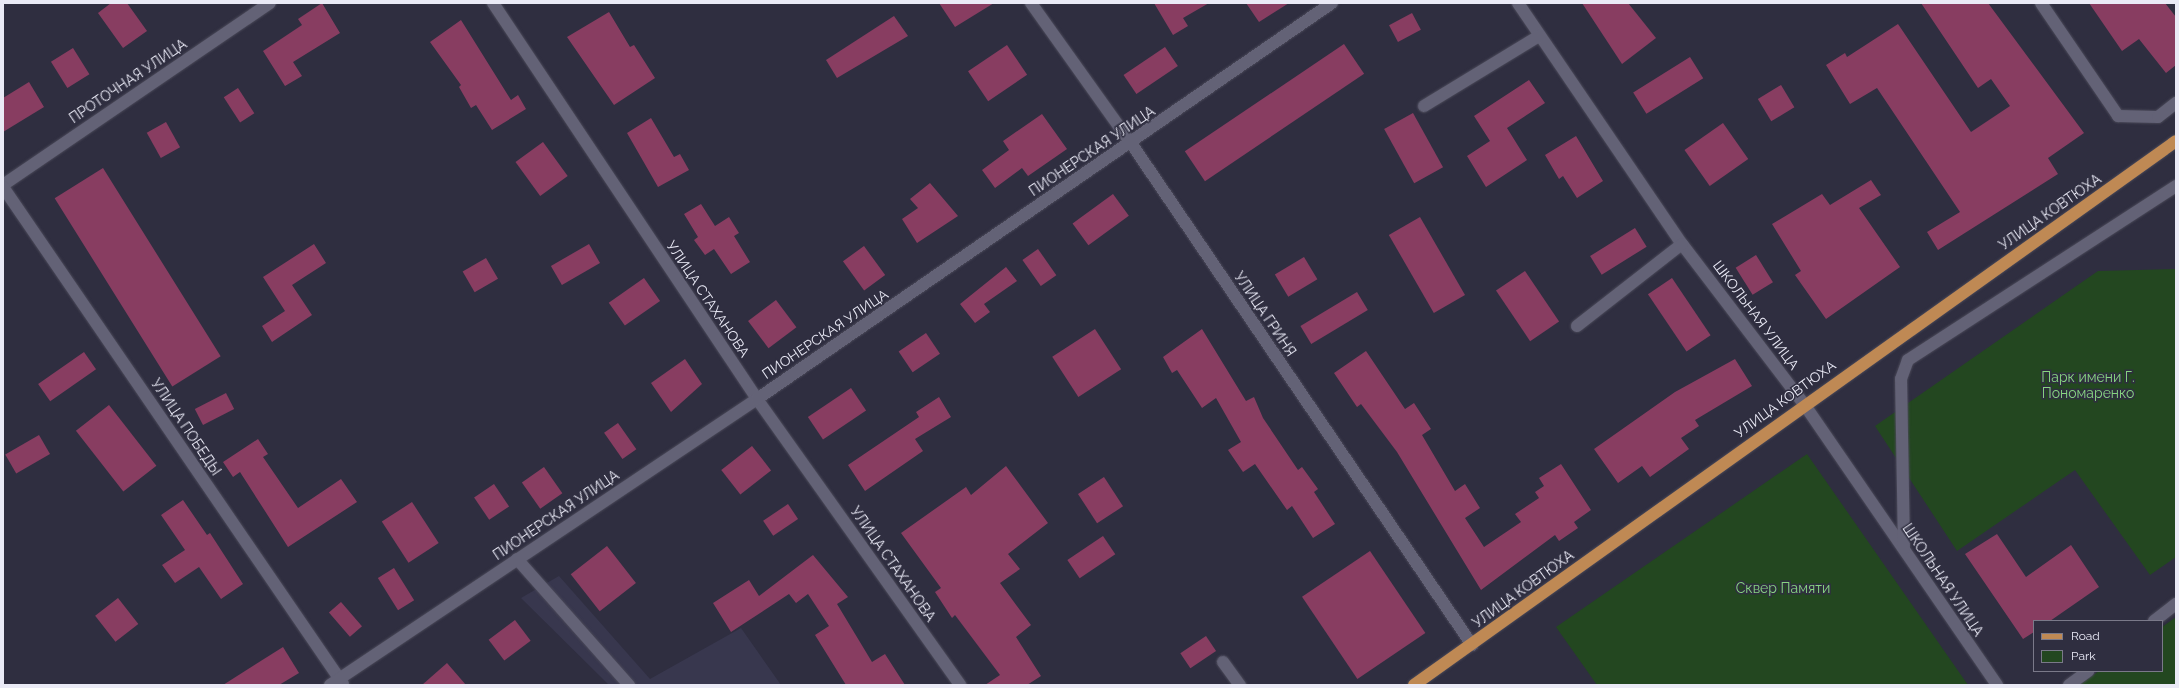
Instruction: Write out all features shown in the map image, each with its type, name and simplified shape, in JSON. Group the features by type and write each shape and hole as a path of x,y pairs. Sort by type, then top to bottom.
{"main road":[{"name":"УЛИЦА КОВТЮХА","path":"1414,685 1804,404 2176,141"}],"street":[{"name":"ПРОТОЧНАЯ УЛИЦА","path":"3,186 270,3"},
{"name":"УЛИЦА СТАХАНОВА","path":"493,3 757,399 960,685"},
{"name":"УЛИЦА ГРИНЯ","path":"1031,3 1131,143 1472,644"},
{"name":"ПИОНЕРСКАЯ УЛИЦА","path":"338,683 517,559 757,399 1131,143 1332,3"},
{"name":"ШКОЛЬНАЯ УЛИЦА","path":"1518,3 1539,36 1682,244 1804,404 1997,685"},
{"path":"2041,3 2118,116 2158,117 2176,103"},
{"path":"1424,106 1539,36"},
{"name":"УЛИЦА ПОБЕДЫ","path":"3,186 338,683"},
{"path":"1904,548 1901,379 1908,360 2176,187"},
{"path":"1577,326 1682,244"},
{"path":"517,559 629,685"},
{"path":"2155,620 2176,604"},
{"path":"1223,662 1240,685"},
{"path":"2069,685 2087,672"}],"shaded area":[{"path":"559,576 650,679 741,628 781,685 609,685 521,598"}],"green space":[{"name":"Парк имени Г. Пономаренко","path":"2176,269 2176,557 2150,575 2075,470 1957,551 1875,426 2098,271"},
{"name":"Сквер Памяти","path":"1807,454 1968,685 1597,685 1556,627"},
{"path":"2176,617 2176,685 2079,685 2098,672 2163,672 2163,626"}],"building":[{"path":"111,3 127,3 147,31 123,48 98,13"},
{"path":"322,3 340,33 293,62 302,76 285,86 263,51 302,25 298,19"},
{"path":"939,3 994,3 955,27"},
{"path":"1154,3 1209,3 1183,18 1188,26 1173,35"},
{"path":"1246,3 1289,3 1259,22"},
{"path":"1582,3 1628,3 1656,38 1622,64"},
{"path":"1921,3 1988,3 2084,133 2048,158 2058,174 1938,250 1927,232 1960,212 1877,88 1850,104 1826,65 1845,53 1847,57 1898,24 1971,132 2010,106 1991,79 1978,88"},
{"path":"2089,3 2165,3 2176,17 2176,65 2166,73 2139,39 2122,51"},
{"path":"609,12 630,47 634,45 655,78 614,105 567,37"},
{"path":"1412,13 1421,30 1398,42 1389,25"},
{"path":"894,16 908,36 837,78 826,60"},
{"path":"461,20 511,100 518,95 526,109 492,130 476,105 471,108 459,87 461,85 430,42"},
{"path":"1344,44 1364,74 1205,181 1185,151"},
{"path":"1007,45 1027,75 988,101 968,71"},
{"path":"1165,47 1178,66 1136,94 1124,75"},
{"path":"73,48 89,74 67,88 51,62"},
{"path":"1690,57 1703,78 1646,114 1633,93"},
{"path":"1529,80 1545,103 1507,128 1527,160 1486,187 1467,156 1490,141 1474,116"},
{"path":"29,82 44,107 3,132 3,98"},
{"path":"1781,85 1794,107 1771,121 1758,99"},
{"path":"238,88 254,113 240,122 224,97"},
{"path":"1413,113 1443,167 1414,183 1384,129"},
{"path":"1042,114 1067,149 1028,176 1022,168 995,188 982,170 1009,150 1003,141"},
{"path":"651,118 674,157 680,154 689,170 658,187 627,133"},
{"path":"166,122 180,147 161,158 147,133"},
{"path":"1723,123 1748,159 1710,186 1684,150"},
{"path":"1576,136 1603,181 1577,198 1563,176 1559,179 1545,155"},
{"path":"543,142 568,176 540,196 515,162"},
{"path":"103,168 221,356 172,386 55,198"},
{"path":"1871,180 1881,195 1859,208 1900,267 1826,319 1795,275 1801,271 1772,224 1822,194 1830,205"},
{"path":"930,183 958,216 917,243 902,219 918,208 910,199"},
{"path":"1113,194 1129,216 1088,245 1073,223"},
{"path":"701,204 715,226 729,217 739,233 734,236 750,262 731,274 714,249 705,255 694,240 698,237 684,214"},
{"path":"1420,217 1465,295 1434,313 1389,235"},
{"path":"1635,228 1647,247 1602,275 1590,256"},
{"path":"314,244 326,263 292,285 312,315 272,342 262,326 285,311 263,277"},
{"path":"589,244 600,263 562,285 551,266"},
{"path":"864,246 885,275 864,290 843,261"},
{"path":"1038,249 1056,275 1041,286 1022,260"},
{"path":"1756,255 1773,282 1753,295 1736,268"},
{"path":"1304,257 1317,279 1288,297 1275,275"},
{"path":"486,258 498,279 475,292 463,272"},
{"path":"1006,267 1017,281 984,304 990,312 975,323 960,304"},
{"path":"1525,271 1559,322 1530,341 1496,291"},
{"path":"644,278 660,301 625,326 609,303"},
{"path":"1672,278 1711,335 1687,351 1648,294"},
{"path":"1357,292 1368,310 1311,344 1300,326"},
{"path":"776,300 796,327 769,348 748,321"},
{"path":"1095,329 1121,369 1078,397 1052,357"},
{"path":"1202,329 1246,401 1254,397 1263,418 1298,470 1302,467 1318,489 1314,492 1335,524 1313,538 1292,506 1287,510 1255,464 1243,472 1228,450 1241,442 1216,398 1202,408 1177,370 1172,373 1163,357"},
{"path":"926,333 940,354 913,372 899,351"},
{"path":"1366,351 1405,409 1414,403 1431,429 1422,435 1455,491 1465,484 1480,508 1465,518 1484,547 1521,522 1515,514 1539,498 1535,492 1544,486 1539,478 1561,464 1591,510 1574,522 1578,528 1559,541 1555,535 1481,590 1397,452 1361,404 1357,407 1334,373"},
{"path":"84,352 96,369 50,401 38,384"},
{"path":"685,359 702,384 671,412 651,383"},
{"path":"1735,359 1752,386 1695,420 1699,426 1681,438 1689,449 1650,477 1642,466 1618,483 1594,449 1675,392"},
{"path":"851,388 866,410 823,439 808,417"},
{"path":"226,393 234,409 203,425 195,409"},
{"path":"939,397 951,417 915,439 923,451 865,491 848,465 919,417 916,412"},
{"path":"109,405 156,466 123,492 76,431"},
{"path":"618,423 636,449 622,459 604,433"},
{"path":"39,435 50,454 16,474 5,454"},
{"path":"258,439 268,454 263,457 298,508 341,479 357,502 288,547 240,472 233,477 223,462"},
{"path":"752,446 771,470 740,494 721,470"},
{"path":"1006,466 1048,523 1008,554 1020,569 1000,583 1031,625 1016,637 1041,676 1027,685 985,685 1000,675 955,615 952,618 935,592 941,588 901,533 966,487 971,495"},
{"path":"544,467 562,493 540,509 522,482"},
{"path":"1104,477 1123,506 1097,523 1078,494"},
{"path":"494,484 509,506 489,520 474,497"},
{"path":"183,500 207,535 210,533 243,584 221,599 199,567 175,583 162,565 185,550 161,515"},
{"path":"412,502 439,543 408,563 382,522"},
{"path":"788,504 798,519 773,536 763,521"},
{"path":"1997,534 2026,577 2071,545 2099,587 2051,620 2033,620 2033,633 2023,639 1965,554"},
{"path":"1103,536 1115,554 1080,578 1067,560"},
{"path":"607,546 636,583 600,611 571,574"},
{"path":"1370,551 1425,633 1357,679 1302,597"},
{"path":"813,555 848,597 837,604 872,662 885,654 905,685 846,685 815,635 829,626 808,594 796,603 789,594 731,632 713,603 749,580 759,596"},
{"path":"394,568 414,600 398,610 378,578"},
{"path":"118,598 138,624 115,642 95,616"},
{"path":"341,602 362,626 350,637 329,612"},
{"path":"515,620 531,641 504,661 489,640"},
{"path":"1206,636 1216,651 1190,668 1180,653"},
{"path":"283,647 299,673 279,685 223,685"},
{"path":"447,663 466,685 422,685"}]}
